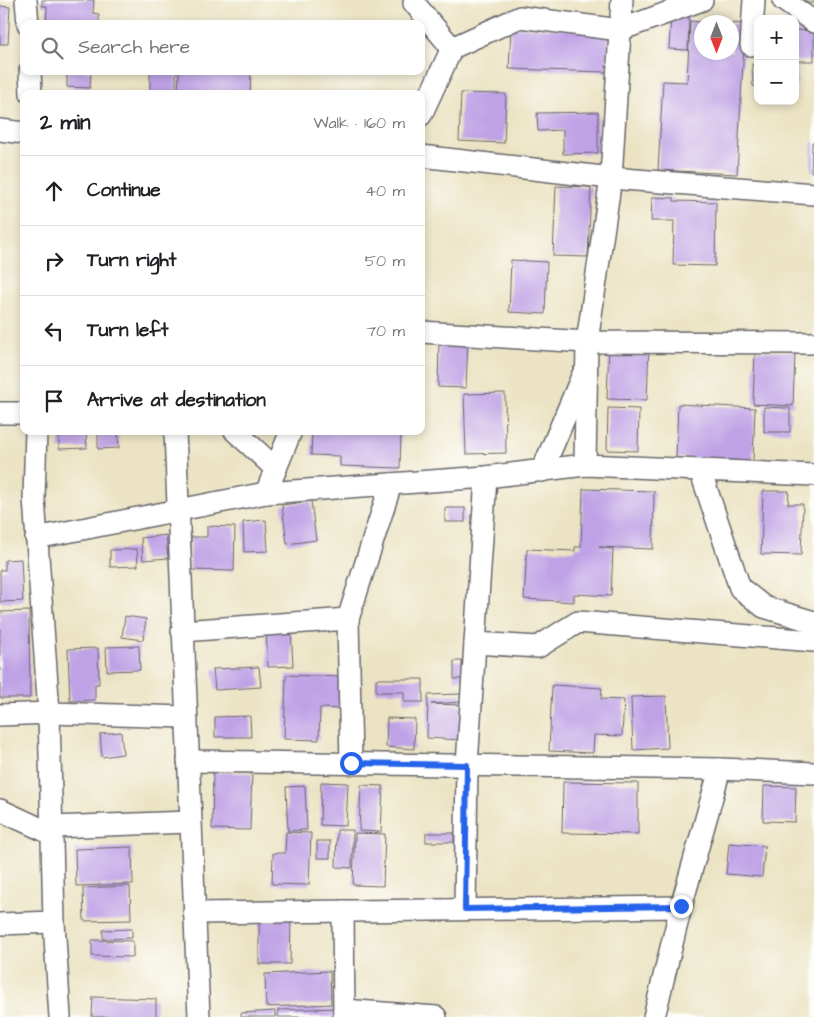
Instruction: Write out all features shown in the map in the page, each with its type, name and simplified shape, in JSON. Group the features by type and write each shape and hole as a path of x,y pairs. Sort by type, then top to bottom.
{"street":[{"path":"26,0 28,20"},
{"path":"415,0 414,4 452,48"},
{"path":"585,465 587,342 611,178 622,0"},
{"path":"425,106 452,48 520,17 620,30 702,0"},
{"path":"752,45 754,0"},
{"path":"783,0 814,22"},
{"path":"30,75 31,90"},
{"path":"0,130 20,132"},
{"path":"425,156 611,178 814,194"},
{"path":"425,332 587,342 814,343"},
{"path":"542,470 587,364"},
{"path":"0,413 20,412"},
{"path":"36,435 36,538 49,714 54,922 60,1017"},
{"path":"175,435 199,1017"},
{"path":"239,435 276,469"},
{"path":"266,493 289,435"},
{"path":"36,538 266,493 486,477 585,465 814,475"},
{"path":"700,470 740,588 764,607 814,622"},
{"path":"465,909 467,765 486,477"},
{"path":"351,763 348,620 391,484"},
{"path":"182,631 348,620"},
{"path":"475,643 538,647 578,622 814,641"},
{"path":"0,714 186,717"},
{"path":"188,761 814,772"},
{"path":"654,1017 681,906 720,769"},
{"path":"0,810 52,831 190,822"},
{"path":"194,913 681,906"},
{"path":"343,911 344,1013 436,1017"},
{"path":"0,924 54,922"}],"building":[{"path":"42,0 94,0 93,13 99,14 99,20 46,20 47,6 42,6"},
{"path":"800,0 814,0 814,3 800,3"},
{"path":"0,6 10,7 8,44 0,44"},
{"path":"671,16 689,17 688,50 669,49"},
{"path":"690,21 694,21 694,60 739,60 739,24 745,24 737,174 658,170 663,81 687,82"},
{"path":"511,27 609,31 607,72 509,69"},
{"path":"799,30 814,31 814,61 799,61"},
{"path":"752,64 754,64 754,86"},
{"path":"67,75 91,75 90,88 67,87"},
{"path":"150,75 176,75 176,90 150,90"},
{"path":"179,75 251,75 250,90 178,90"},
{"path":"461,93 506,94 504,143 459,141"},
{"path":"598,112 598,153 563,154 563,130 538,131 537,113"},
{"path":"812,142 814,142 814,172 811,172"},
{"path":"556,186 591,187 588,257 553,256"},
{"path":"652,197 674,198 674,201 716,202 715,266 673,265 674,221 651,221"},
{"path":"511,260 547,262 545,314 509,312"},
{"path":"439,337 468,337 466,388 438,387"},
{"path":"609,344 649,345 647,400 607,399"},
{"path":"755,351 795,352 793,406 753,404"},
{"path":"505,393 506,453 466,454 464,394"},
{"path":"678,404 755,408 753,461 676,458"},
{"path":"764,407 790,408 790,432 764,432"},
{"path":"608,408 639,409 638,451 607,450"},
{"path":"59,435 86,435 87,448 59,449"},
{"path":"98,435 118,435 119,448 98,449"},
{"path":"312,435 401,435 400,468 340,466 340,456 311,455"},
{"path":"583,489 654,491 653,549 599,547 613,549 611,596 574,594 574,602 524,599 527,549 575,551 575,547 581,547"},
{"path":"763,491 789,491 788,504 803,504 801,555 761,554"},
{"path":"311,501 316,540 287,544 282,505"},
{"path":"445,508 465,508 465,522 445,522"},
{"path":"266,520 268,551 244,552 243,522"},
{"path":"207,526 235,527 234,571 190,570 191,537 207,537"},
{"path":"166,535 168,558 143,560 141,538"},
{"path":"137,549 138,566 110,567 110,550"},
{"path":"21,559 23,601 0,602 0,570 5,570 5,560"},
{"path":"29,611 30,698 0,698 0,612"},
{"path":"125,616 146,619 143,640 122,637"},
{"path":"291,629 293,666 268,667 266,631"},
{"path":"139,646 140,670 107,671 106,647"},
{"path":"98,648 99,684 95,684 95,700 70,701 68,649"},
{"path":"454,661 468,661 467,679 454,679"},
{"path":"259,667 261,687 215,690 213,669"},
{"path":"286,675 343,677 342,709 320,708 319,740 284,739"},
{"path":"376,679 423,679 423,702 404,702 404,692 376,692"},
{"path":"552,685 602,688 601,699 624,700 622,736 594,735 593,753 549,751"},
{"path":"461,694 461,702 431,704 463,705 461,740 427,738 428,695"},
{"path":"666,696 668,748 633,750 631,697"},
{"path":"250,716 251,737 215,737 215,717"},
{"path":"387,718 415,719 414,749 386,747"},
{"path":"121,732 123,754 102,757 100,734"},
{"path":"213,772 252,773 250,830 212,829"},
{"path":"321,782 348,783 346,826 320,825"},
{"path":"563,782 638,783 638,834 562,833"},
{"path":"361,785 383,786 381,832 359,831"},
{"path":"305,786 307,830 288,831 286,787"},
{"path":"764,786 796,787 795,822 763,821"},
{"path":"337,830 353,830 352,868 336,867"},
{"path":"286,832 311,833 309,885 272,884 273,853 285,853"},
{"path":"355,833 385,834 383,886 353,885"},
{"path":"426,833 454,833 454,842 426,842"},
{"path":"317,841 330,841 330,858 317,858"},
{"path":"729,843 765,846 762,877 726,874"},
{"path":"132,847 133,884 76,886 75,849"},
{"path":"130,886 131,920 84,921 83,888"},
{"path":"259,917 291,917 290,964 259,964"},
{"path":"132,929 132,938 103,939 103,930"},
{"path":"92,940 133,941 133,957 92,956"},
{"path":"330,971 331,1004 266,1007 265,974"},
{"path":"93,997 156,999 156,1017 92,1017"},
{"path":"339,1008 339,1017 278,1017 278,1010"},
{"path":"275,1011 275,1017 241,1017 241,1013"}],"route":[{"path":"351,763 467,765 465,909 681,906"}]}
